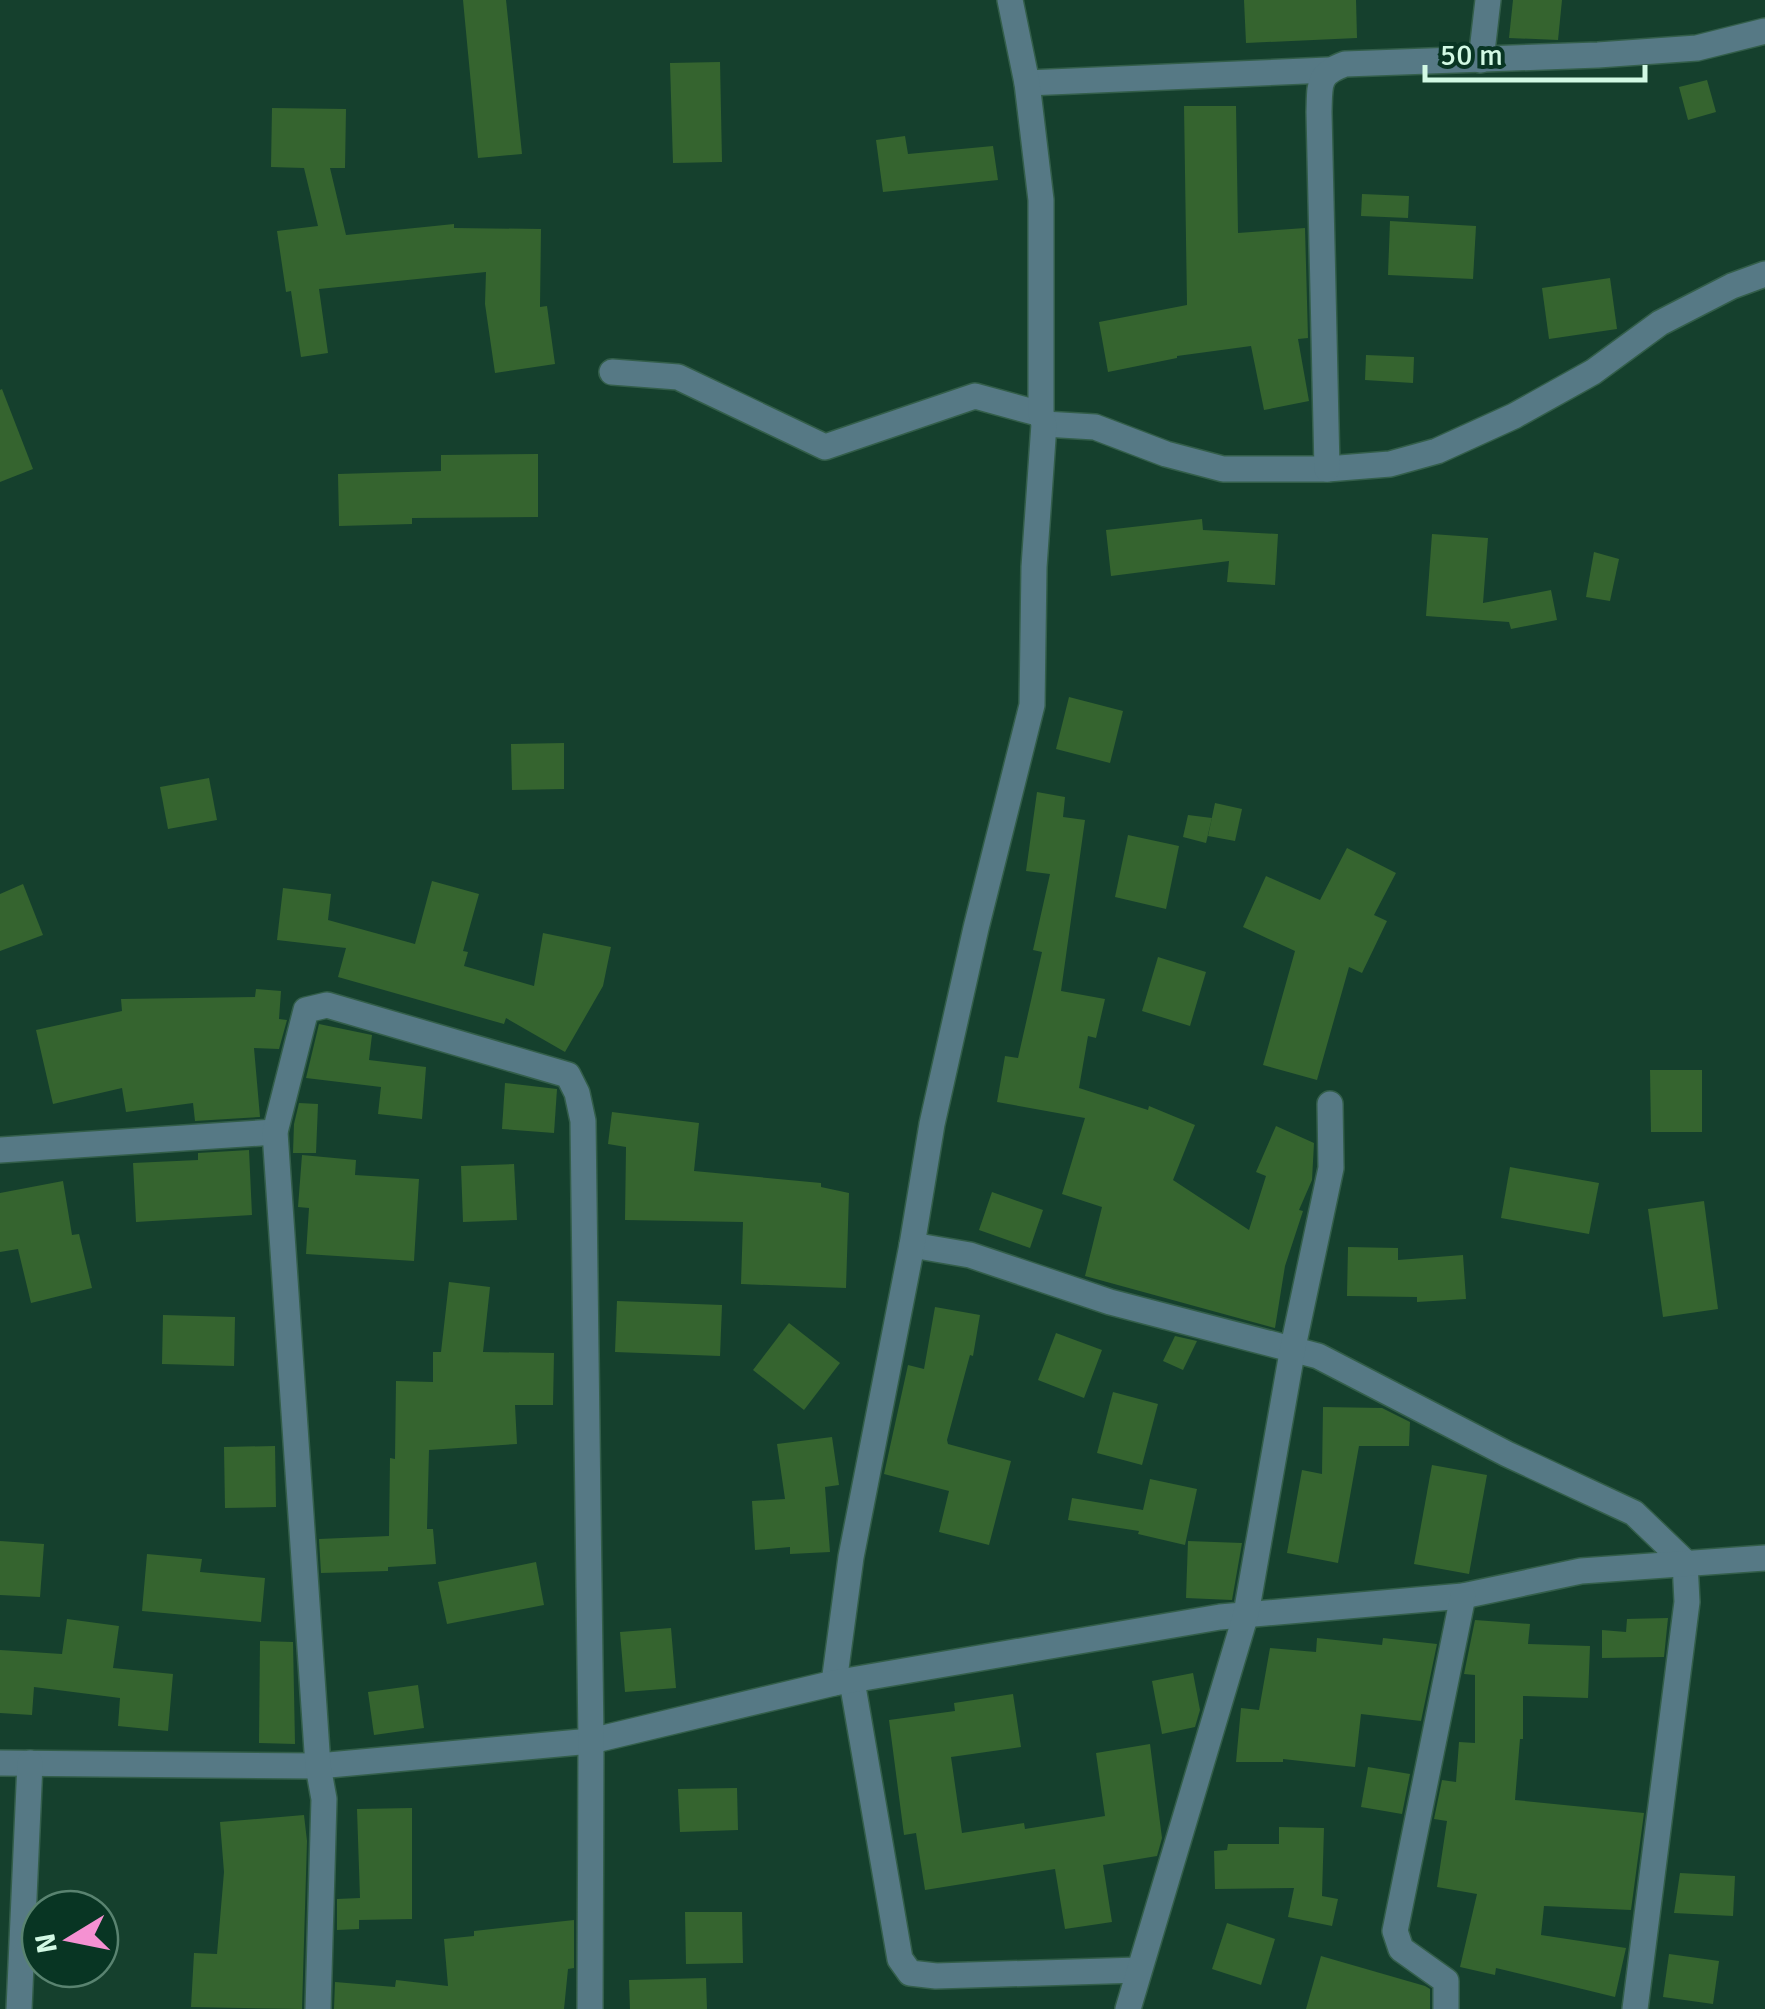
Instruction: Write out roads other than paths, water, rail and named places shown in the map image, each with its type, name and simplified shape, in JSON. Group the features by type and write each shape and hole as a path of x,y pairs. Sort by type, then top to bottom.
{"street":[{"path":"1010,0 1027,83 1041,200 1042,419 1032,705 932,1124 912,1246 850,1557 843,1682 900,1959 910,1973 936,1976 1139,1970"},
{"path":"1481,60 1488,0"},
{"path":"1027,83 1697,48 1765,31"},
{"path":"1327,469 1319,112 1320,83 1328,70"},
{"path":"612,372 678,377 825,448 975,396 1042,419 1096,427 1166,454 1223,469 1327,469 1390,464 1438,451 1514,416 1593,372 1660,323 1732,286 1765,274"},
{"path":"318,2009 324,1799 318,1766 275,1132 306,1010 327,1005 568,1075 578,1093 583,1121 591,1741 590,2009"},
{"path":"1128,2009 1246,1614 1293,1347 1331,1168 1330,1104"},
{"path":"0,1150 275,1132"},
{"path":"912,1246 970,1256 1110,1302 1318,1356 1507,1454 1634,1512 1685,1562 1687,1602 1635,2009"},
{"path":"0,1762 318,1766 591,1741 843,1682 982,1655 1246,1614 1463,1596 1581,1571 1765,1558"},
{"path":"1446,2009 1446,1981 1401,1948 1395,1932 1463,1596"},
{"path":"19,2009 30,1763"}]}
